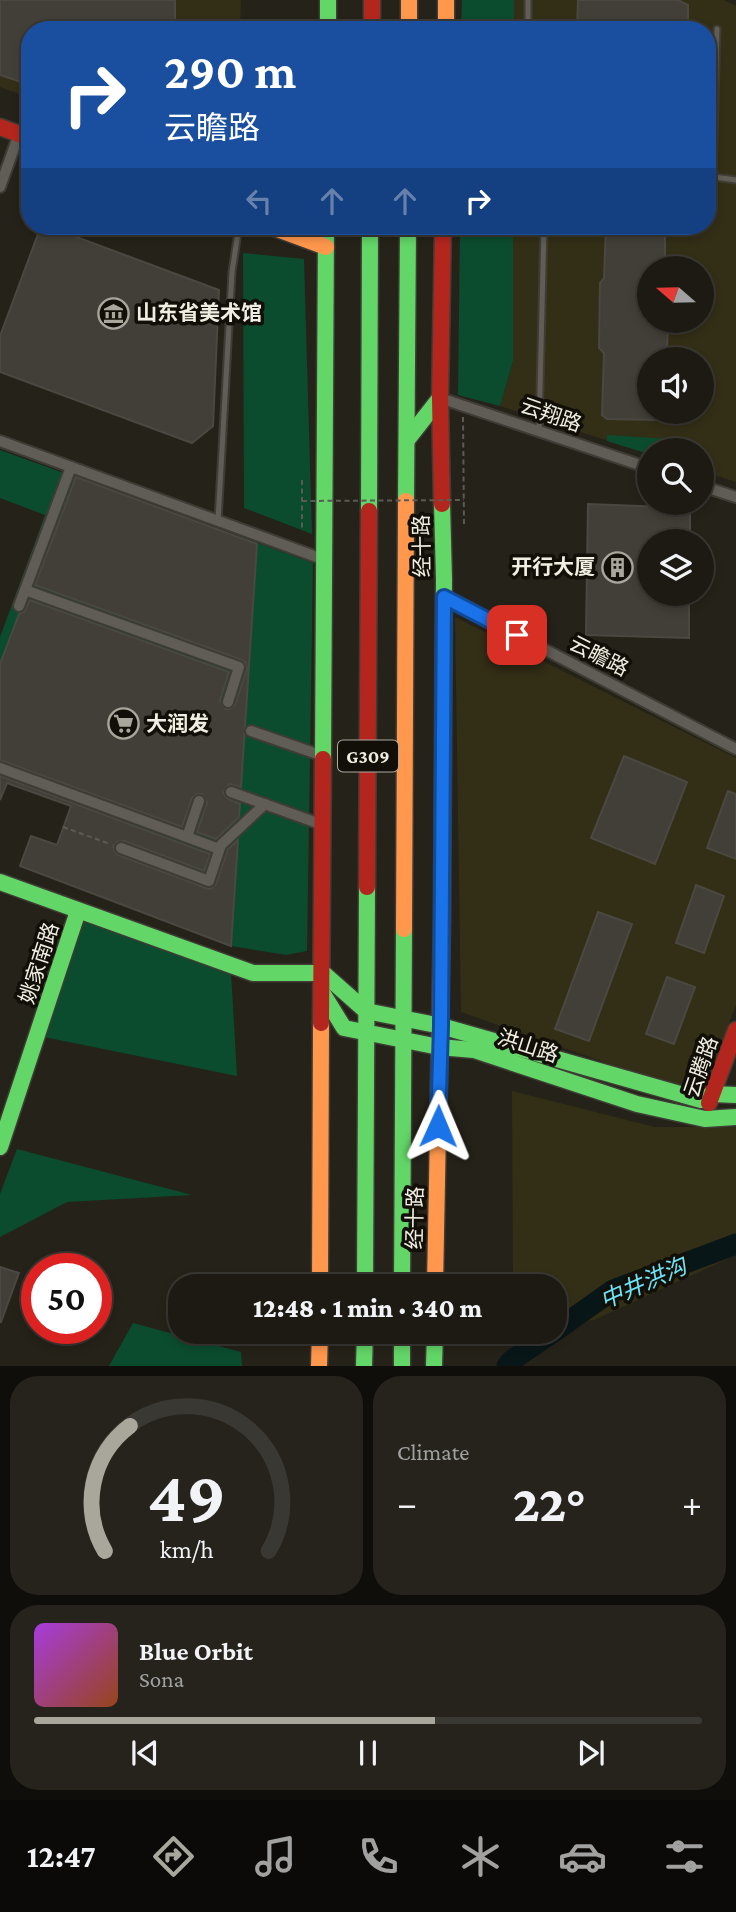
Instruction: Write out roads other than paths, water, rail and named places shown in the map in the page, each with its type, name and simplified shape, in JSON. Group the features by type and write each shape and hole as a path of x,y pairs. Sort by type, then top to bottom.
{"main road":[{"path":"328,0 328,21"},
{"path":"372,0 372,21"},
{"path":"409,0 409,21"},
{"path":"446,0 446,21"},
{"path":"0,127 21,135"},
{"path":"293,235 326,247"},
{"path":"320,1274 326,235"},
{"name":"G309","path":"365,1274 370,235"},
{"name":"经十路","path":"402,1274 408,235"},
{"name":"经十路","path":"435,1274 441,1026 444,597 440,398 443,235"},
{"path":"407,440 440,398"},
{"path":"0,882 253,973 323,973 366,1011"},
{"name":"姚家南路","path":"0,1147 78,911"},
{"name":"洪山路","path":"323,994 344,1028 474,1050 637,1104 705,1119 736,1117"},
{"name":"洪山路","path":"366,1011 441,1026 701,1100 712,1094 736,1095"},
{"name":"云腾路","path":"705,1119 736,1030"},
{"path":"319,1366 320,1344"},
{"path":"364,1366 365,1344"},
{"path":"402,1344 402,1366"},
{"path":"434,1366 435,1344"}],"street":[{"path":"0,187 21,142"},
{"name":"云翔路","path":"440,398 637,464"},
{"path":"0,441 325,560"},
{"path":"19,606 71,467"},
{"path":"714,490 736,497"},
{"path":"25,590 239,667 228,702"},
{"name":"云瞻路","path":"444,597 736,749"},
{"path":"251,731 323,756"},
{"path":"0,768 219,849"},
{"path":"231,792 323,825"},
{"path":"187,837 199,801"},
{"path":"121,848 209,881 221,845 265,804"}],"lane":[{"path":"528,0 528,21"},
{"path":"716,50 717,29"},
{"path":"716,177 736,180"},
{"path":"218,521 232,272 238,235"},
{"path":"539,431 544,235"}],"waterway":[{"name":"中井洪沟","path":"567,1323 613,1290 736,1244"},
{"name":"中井洪沟","path":"507,1366 536,1344"}],"place":[{"name":"山东省美术馆","path":"113,313"},
{"name":"开行大厦","path":"618,567"},
{"name":"大润发","path":"123,724"}]}
